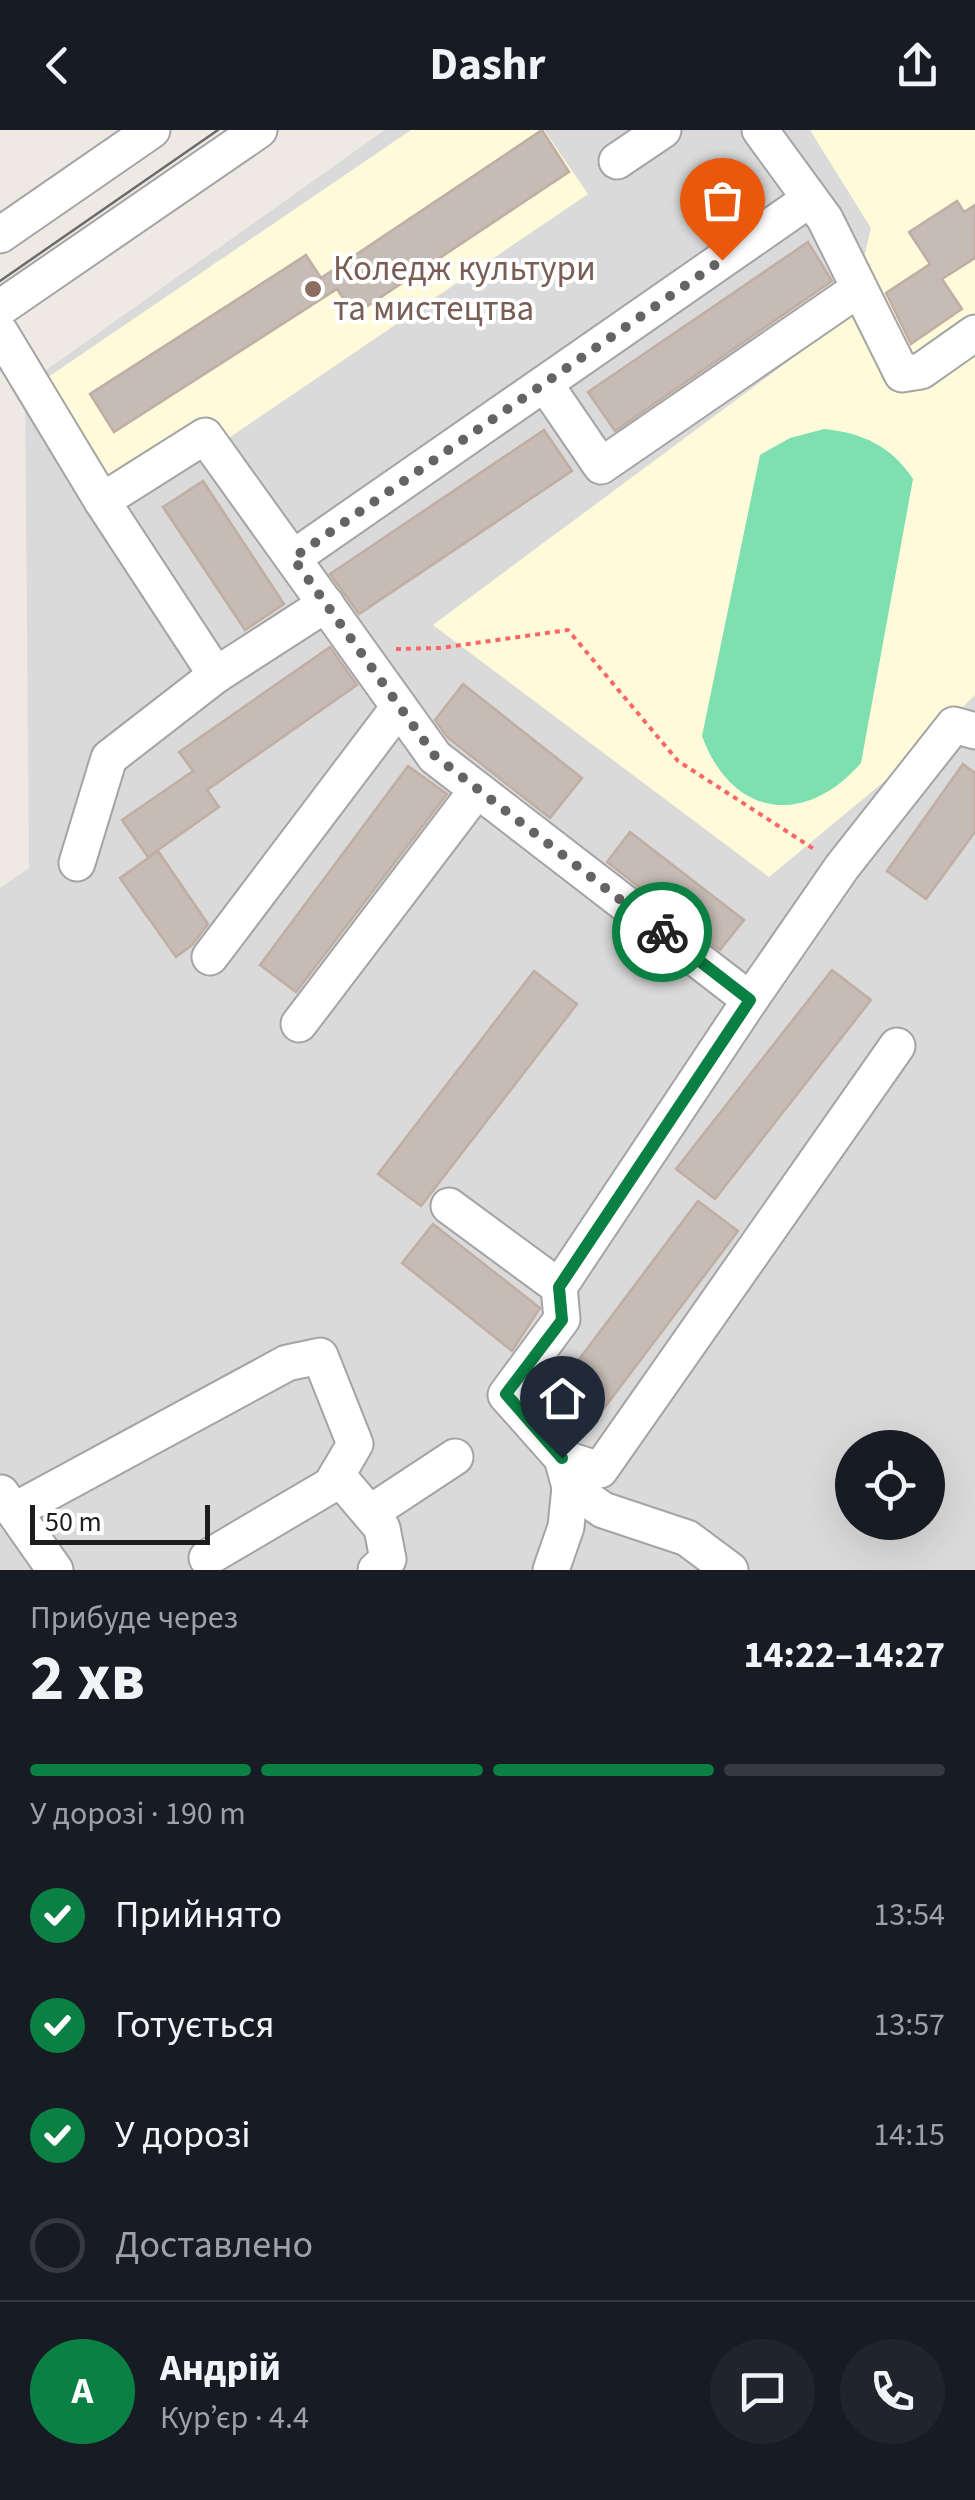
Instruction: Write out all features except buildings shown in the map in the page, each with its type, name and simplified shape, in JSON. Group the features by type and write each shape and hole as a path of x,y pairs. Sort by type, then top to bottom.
{"street":[{"path":"0,234 152,130"},
{"path":"0,308 259,130"},
{"path":"617,161 663,130"},
{"path":"760,130 825,219 902,374 922,371 975,333"},
{"path":"293,558 810,199"},
{"path":"545,384 602,466 857,290"},
{"path":"0,332 216,676"},
{"path":"102,500 205,436 435,756 750,1000"},
{"path":"77,863 109,758 216,676 326,604"},
{"path":"210,956 400,706"},
{"path":"730,1570 686,1538 602,1510 566,1473 506,1394 562,1320 559,1287 842,867 954,725 975,731"},
{"path":"299,1024 477,790"},
{"path":"566,1473 600,1470 897,1046"},
{"path":"449,1206 559,1287"},
{"path":"55,1570 7,1501 287,1364 320,1356 356,1444 331,1485 208,1558"},
{"path":"370,1513 455,1457"},
{"path":"551,1570 566,1527 566,1473"},
{"path":"337,1475 382,1528 388,1559 376,1570"}],"path":[{"path":"359,651 440,648 568,630 678,761 842,867"}],"shaded area":[{"path":"385,130 975,130 975,1570 0,1570 0,888 29,868 25,385"},
{"name":"Коледж культури та мистецтва","path":"411,130 544,130 588,194 124,509 38,384"},
{"path":"810,130 975,130 975,695 898,770 769,877 433,625 821,337 854,300 871,228"}],"green space":[{"path":"824,429 875,443 913,479 861,763 839,784 817,797 794,804 772,804 751,797 732,784 715,763 702,736 760,455 790,438"}],"tram line":[{"path":"0,281 218,130"}],"way so far":[{"path":"662,932 435,756 293,558 722,260"}],"place":[{"name":"Коледж культури та мистецтва","path":"313,289"}],"route":[{"path":"562,1458 506,1394 562,1320 559,1287 750,1000 662,932"}]}
